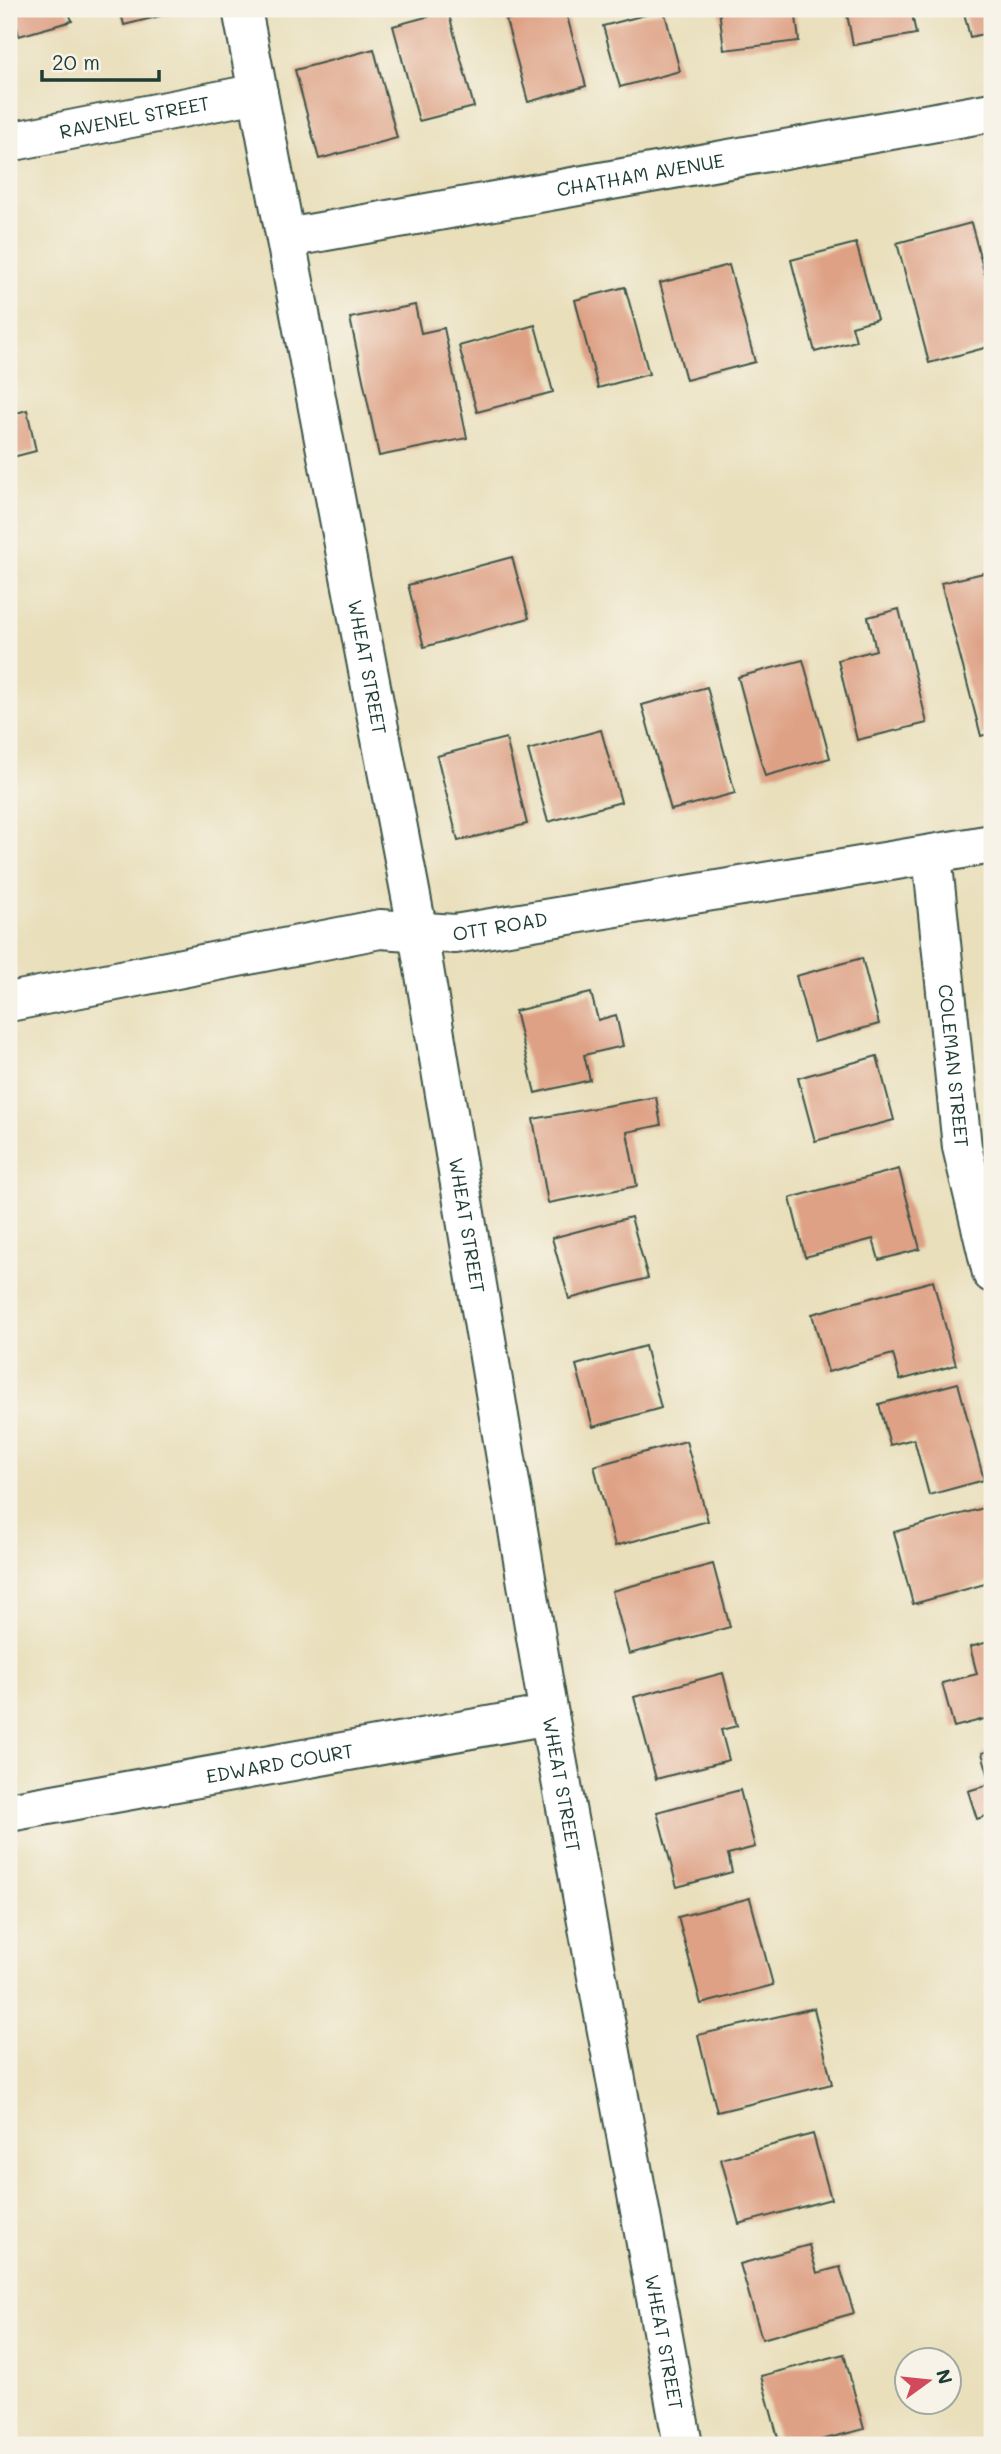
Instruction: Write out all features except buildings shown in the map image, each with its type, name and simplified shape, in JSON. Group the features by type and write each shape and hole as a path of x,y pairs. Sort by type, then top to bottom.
{"street":[{"name":"WHEAT STREET","path":"242,9 418,933 549,1715 683,2445"},
{"name":"RAVENEL STREET","path":"9,142 258,93"},
{"name":"CHATHAM AVENUE","path":"287,238 992,112"},
{"name":"OTT ROAD","path":"9,1002 380,929 455,934 992,844"},
{"name":"COLEMAN STREET","path":"932,855 962,1147 992,1273"},
{"name":"EDWARD COURT","path":"9,1812 549,1715"}]}
